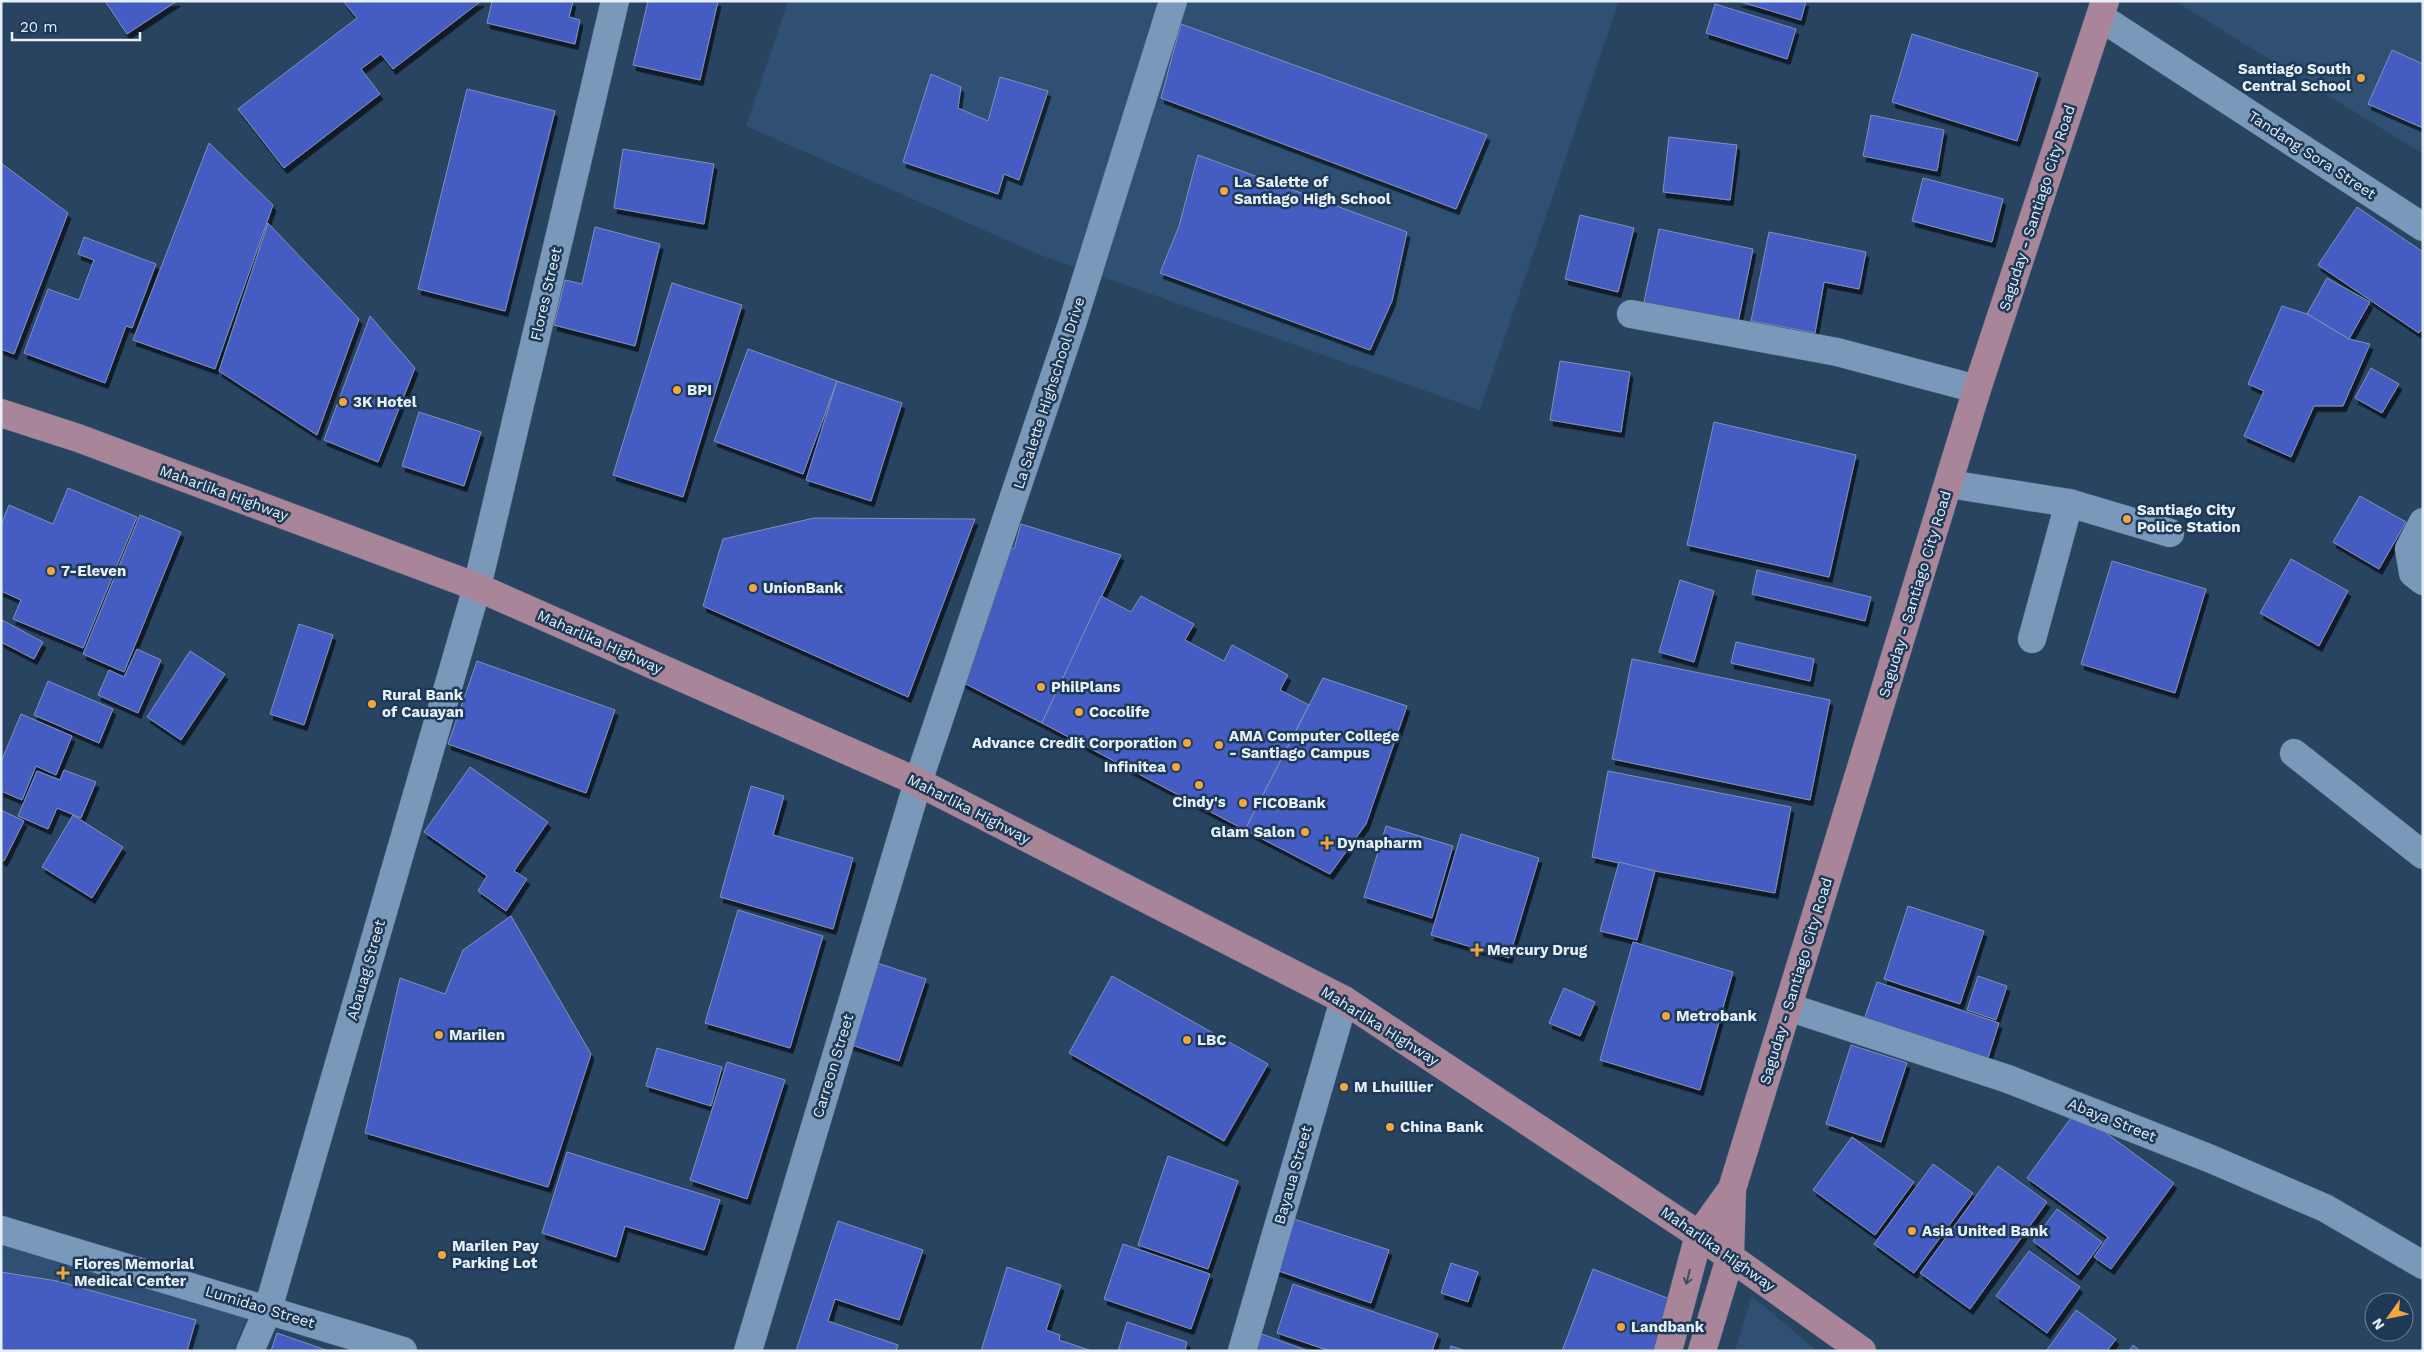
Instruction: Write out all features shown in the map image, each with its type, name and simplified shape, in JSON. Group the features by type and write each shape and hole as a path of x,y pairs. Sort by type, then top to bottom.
{"main road":[{"name":"Saguday - Santiago City Road","path":"1732,1189 1977,389 2103,9"},
{"name":"Maharlika Highway","path":"1,413 87,442 476,587 918,782 1344,1000 1699,1235 1862,1351"},
{"path":"1668,1351 1699,1235 1732,1189"},
{"path":"1702,1351 1730,1258 1732,1189"}],"street":[{"name":"Flores Street","path":"476,587 615,1"},
{"name":"La Salette Highschool Drive","path":"918,782 1072,324 1173,1"},
{"name":"Tandang Sora Street","path":"2103,9 2423,227"},
{"path":"1631,314 1837,352 1977,389"},
{"path":"1948,484 2069,503 2170,533"},
{"path":"2032,638 2069,503"},
{"path":"2423,522 2409,549 2413,573 2423,581"},
{"name":"Abauag Street","path":"250,1351 268,1308 476,587"},
{"path":"2294,753 2423,856"},
{"name":"Carreon Street","path":"748,1351 918,782"},
{"name":"Bayaua Street","path":"1242,1351 1344,1000"},
{"name":"Abaya Street","path":"1788,1007 2008,1079 2202,1156 2325,1208 2423,1265"},
{"name":"Lumidao Street","path":"1,1230 268,1308 403,1351"}],"shaded area":[{"name":"La Salette of Santiago High School","path":"788,1 1619,1 1480,410 1043,256 746,126"},
{"name":"Santiago South Central School","path":"2175,1 2423,1 2423,154"},
{"name":"Flores Memorial Medical Center","path":"1,1233 248,1314 234,1351 1,1351"},
{"path":"1752,1296 1817,1351 1735,1351"}],"building":[{"path":"105,1 177,1 127,34"},
{"path":"343,1 481,1 393,69 381,54 361,69 380,94 284,168 238,109 357,18"},
{"path":"492,1 573,1 569,17 580,20 575,44 487,23"},
{"path":"648,1 718,1 700,80 633,65"},
{"path":"1738,1 1806,1 1801,20"},
{"path":"1715,4 1796,29 1787,59 1706,33"},
{"path":"1181,24 1487,135 1456,209 1161,98"},
{"path":"1912,34 2038,73 2017,141 1892,102"},
{"path":"2392,50 2423,64 2423,128 2368,104"},
{"path":"931,74 961,87 958,108 988,121 1000,77 1048,91 1019,180 1004,174 998,194 903,162"},
{"path":"467,89 555,111 505,311 418,289"},
{"path":"1871,115 1944,130 1937,171 1863,156"},
{"path":"1669,137 1737,145 1730,200 1663,192"},
{"path":"209,143 273,205 215,369 133,340"},
{"path":"623,149 714,164 704,224 614,208"},
{"path":"1198,155 1407,232 1392,301 1370,350 1160,273 1179,226"},
{"path":"1,163 68,213 14,354 1,349"},
{"path":"1923,178 2003,199 1992,242 1912,221"},
{"path":"2357,207 2423,252 2423,327 2419,333 2318,265"},
{"path":"1580,215 1634,228 1618,292 1565,279"},
{"path":"268,223 359,319 317,435 219,371"},
{"path":"595,227 660,244 635,346 554,325 565,280 582,284"},
{"path":"1659,229 1753,249 1738,323 1644,302"},
{"path":"1769,232 1866,252 1859,289 1824,282 1815,333 1751,321"},
{"path":"84,237 156,264 132,328 126,326 105,383 24,353 48,289 79,300 94,260 78,254"},
{"path":"2327,278 2370,302 2349,339 2307,314"},
{"name":"BPI","path":"672,283 742,305 683,497 613,475"},
{"path":"2282,306 2307,314 2349,339 2370,344 2343,406 2314,406 2291,457 2244,436 2264,391 2248,384"},
{"path":"370,316 415,368 378,462 324,440"},
{"path":"748,349 837,381 803,474 714,441"},
{"path":"1560,361 1630,372 1621,432 1550,420"},
{"path":"2371,368 2399,384 2382,413 2355,398"},
{"path":"837,381 902,403 871,501 806,480"},
{"path":"419,412 481,432 464,486 402,466"},
{"path":"1714,422 1856,455 1829,577 1687,545"},
{"path":"68,488 137,517 83,648 13,619 21,600 1,591 1,525 9,505 53,524"},
{"path":"2360,496 2406,522 2379,569 2333,542"},
{"path":"140,515 181,532 124,672 83,654"},
{"path":"814,518 975,519 908,697 703,606 723,539"},
{"path":"1021,524 1121,555 1042,723 954,678 1007,545 1014,549"},
{"path":"2291,559 2348,591 2319,646 2260,613"},
{"path":"2112,561 2206,589 2175,693 2081,664"},
{"path":"1757,570 1871,597 1865,621 1752,594"},
{"path":"1680,580 1714,591 1694,662 1659,652"},
{"path":"1101,596 1131,612 1141,596 1194,624 1185,640 1224,661 1232,645 1288,675 1280,690 1309,705 1245,830 1042,723"},
{"path":"2,620 43,642 34,659 1,642"},
{"path":"299,624 333,635 304,725 270,714"},
{"path":"1736,642 1814,659 1810,681 1731,663"},
{"path":"137,649 161,660 138,713 98,695 109,670 124,677"},
{"path":"190,651 225,674 181,740 147,717"},
{"path":"1632,659 1830,700 1810,800 1612,759"},
{"path":"477,661 615,710 586,793 448,744"},
{"path":"1323,678 1407,706 1366,824 1330,874 1245,830"},
{"path":"48,681 113,709 99,743 34,715"},
{"path":"21,714 72,736 56,775 36,766 22,800 1,791 1,762"},
{"path":"470,767 548,822 514,871 527,879 506,911 478,891 487,876 424,832"},
{"path":"64,770 96,782 81,818 57,808 48,829 18,816 37,771 60,780"},
{"path":"1608,771 1791,807 1775,893 1655,871 1592,857"},
{"path":"751,786 784,796 773,835 853,858 833,929 720,897"},
{"path":"1,810 24,821 4,861 1,859"},
{"path":"73,815 123,847 92,898 42,867"},
{"path":"1386,826 1453,846 1432,918 1364,897"},
{"path":"1461,834 1539,858 1509,958 1431,935"},
{"path":"1619,862 1655,871 1637,940 1600,931"},
{"path":"1908,906 1984,931 1960,1004 1884,979"},
{"path":"738,910 823,936 790,1048 705,1023"},
{"path":"511,916 591,1054 548,1187 365,1133 400,978 445,994 463,950"},
{"name":"Metrobank","path":"1633,942 1733,972 1700,1090 1600,1060"},
{"path":"871,961 926,979 899,1061 843,1042"},
{"path":"1112,976 1268,1064 1224,1141 1069,1053"},
{"path":"1978,976 2007,986 1996,1020 1967,1010"},
{"path":"1877,982 1999,1023 1987,1061 1864,1020"},
{"path":"1564,988 1595,1002 1580,1036 1549,1023"},
{"path":"1851,1045 1907,1063 1881,1142 1826,1124"},
{"path":"657,1048 722,1067 711,1106 646,1086"},
{"path":"727,1062 785,1080 747,1199 690,1180"},
{"path":"2076,1111 2174,1183 2111,1269 2094,1257 2108,1237 2027,1178"},
{"path":"1852,1137 1914,1182 1875,1235 1813,1190"},
{"path":"567,1152 720,1200 704,1250 625,1226 616,1257 542,1233"},
{"path":"1168,1156 1238,1181 1208,1269 1138,1245"},
{"path":"1933,1164 1973,1193 1914,1273 1874,1244"},
{"path":"1998,1166 2047,1202 1970,1309 1920,1273"},
{"path":"2057,1209 2102,1242 2078,1275 2033,1241"},
{"path":"1291,1218 1389,1250 1371,1303 1273,1269"},
{"path":"838,1221 923,1250 899,1320 835,1299 828,1321 898,1345 896,1351 796,1351"},
{"path":"1123,1244 1210,1274 1191,1329 1104,1299"},
{"path":"2029,1251 2080,1287 2047,1333 1996,1296"},
{"path":"1451,1263 1478,1272 1468,1302 1441,1293"},
{"path":"1007,1267 1061,1285 1046,1330 1060,1335 1059,1340 1092,1351 981,1351"},
{"name":"Landbank","path":"1593,1269 1680,1303 1661,1351 1562,1351"},
{"path":"1,1272 57,1281 196,1320 187,1351 1,1351"},
{"path":"1293,1284 1438,1334 1432,1351 1330,1351 1277,1333"},
{"path":"2076,1310 2116,1339 2107,1351 2046,1351"},
{"path":"1127,1322 1187,1342 1185,1351 1118,1351"},
{"path":"277,1333 329,1351 271,1351"},
{"path":"1262,1334 1308,1351 1256,1351"},
{"path":"2133,1345 2140,1351 2129,1351"},
{"path":"1451,1346 1466,1351 1450,1351"}],"place":[{"name":"Santiago South Central School","path":"2361,78"},
{"name":"La Salette of Santiago High School","path":"1224,191"},
{"name":"BPI","path":"677,390"},
{"name":"3K Hotel","path":"343,402"},
{"name":"Santiago City Police Station","path":"2127,519"},
{"name":"7-Eleven","path":"51,571"},
{"name":"UnionBank","path":"753,588"},
{"name":"PhilPlans","path":"1041,687"},
{"name":"Rural Bank of Cauayan","path":"372,704"},
{"name":"Cocolife","path":"1079,712"},
{"name":"Advance Credit Corporation","path":"1187,743"},
{"name":"AMA Computer College - Santiago Campus","path":"1219,745"},
{"name":"Infinitea","path":"1176,767"},
{"name":"Cindy's","path":"1199,785"},
{"name":"FICOBank","path":"1243,803"},
{"name":"Glam Salon","path":"1305,832"},
{"name":"Dynapharm","path":"1327,843"},
{"name":"Mercury Drug","path":"1477,950"},
{"name":"Metrobank","path":"1666,1016"},
{"name":"Marilen","path":"439,1035"},
{"name":"LBC","path":"1187,1040"},
{"name":"M Lhuillier","path":"1344,1087"},
{"name":"China Bank","path":"1390,1127"},
{"name":"Asia United Bank","path":"1912,1231"},
{"name":"Marilen Pay Parking Lot","path":"442,1255"},
{"name":"Flores Memorial Medical Center","path":"63,1273"},
{"name":"Landbank","path":"1621,1327"}]}
